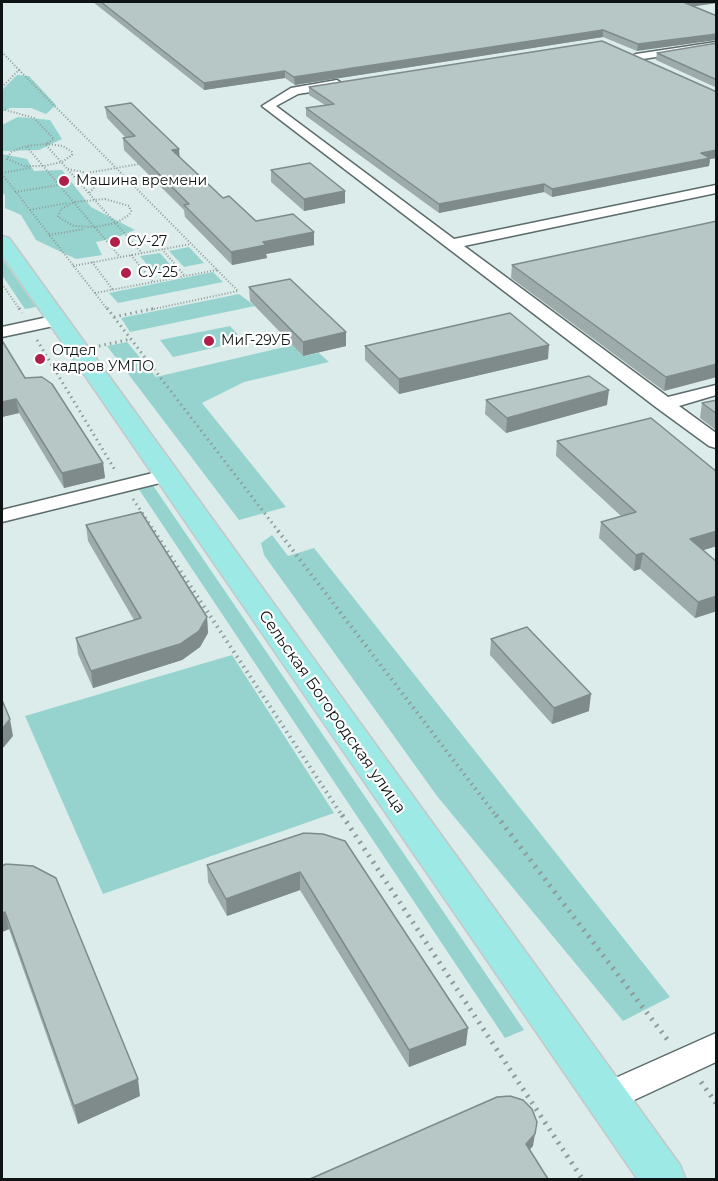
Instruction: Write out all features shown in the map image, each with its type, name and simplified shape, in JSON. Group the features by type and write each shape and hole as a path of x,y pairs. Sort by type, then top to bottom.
{"main road":[{"name":"Сельская Богородская улица","path":"2,242 42,323 165,476 664,1179"}],"lane":[{"path":"656,66 632,55 717,45"},
{"path":"352,81 295,90 268,106 717,442"},
{"path":"450,244 717,189"},
{"path":"2,332 42,323"},
{"path":"664,404 717,390"},
{"path":"2,516 165,476"},
{"path":"605,1098 717,1047"}],"path":[{"path":"2,52 238,291 114,317"},
{"path":"2,87 19,70"},
{"path":"2,109 34,118 54,139 46,144"},
{"path":"46,144 142,253"},
{"path":"44,166 24,166 7,159 11,152 26,146 46,144 63,146 72,152 69,159 62,162 44,166 2,174 717,1103"},
{"path":"26,146 120,257"},
{"path":"68,169 87,173 139,164"},
{"path":"87,173 97,185 89,193"},
{"path":"15,192 60,184"},
{"path":"29,210 94,199 116,200 129,206 131,211 129,215 116,223 50,235"},
{"path":"74,202 61,209 58,217 74,226 95,227"},
{"path":"74,266 191,244"},
{"path":"162,249 185,276"},
{"path":"131,255 153,282"},
{"path":"92,262 113,290"},
{"path":"95,293 217,270"},
{"path":"2,284 22,313 42,323 49,357 125,487 583,1179"}],"shaded area":[{"path":"17,75 29,76 56,105 46,114 31,108 10,108 2,112 2,90"},
{"path":"18,117 50,120 62,139 39,150 2,151 2,125"},
{"path":"2,154 27,159 34,171 62,170 91,207 135,230 96,242 102,255 76,259 36,240 21,215 5,208 5,195 2,193"},
{"path":"189,247 204,263 184,267 169,251"},
{"path":"160,253 174,269 154,273 140,256"},
{"path":"2,258 36,307 25,309 2,275"},
{"path":"213,272 223,282 118,303 109,293"},
{"path":"239,294 255,306 130,332 121,318"},
{"path":"230,326 244,341 173,357 160,340"},
{"path":"127,342 156,377 293,345 303,356 319,353 329,362 244,382 202,403 286,507 239,520 107,346"},
{"path":"152,484 524,1030 505,1038 138,488"},
{"path":"272,535 288,556 314,548 670,997 623,1021 437,796 264,555 261,543"},
{"path":"232,655 334,813 103,894 25,716"}],"building":[{"path":"101,2 683,2 717,16 717,34 638,44 603,30 294,77 285,71 204,83"},
{"path":"602,41 717,92 717,150 701,153 710,158 552,189 544,184 439,204 306,108 334,104 309,87"},
{"path":"717,43 717,80 657,53"},
{"path":"131,103 179,149 172,150 223,198 229,196 256,221 293,214 314,232 263,242 266,245 231,252 184,205 189,204 123,138 135,136 105,107"},
{"path":"310,163 345,191 304,199 271,170"},
{"path":"717,221 717,364 666,377 512,265"},
{"path":"290,279 346,332 303,342 249,287"},
{"path":"510,313 549,345 399,379 365,346"},
{"path":"2,342 25,378 42,377 52,384 103,463 62,473 16,399 2,402"},
{"path":"589,376 609,390 507,418 486,400"},
{"path":"717,400 717,414 702,403"},
{"path":"651,418 717,472 717,531 690,539 717,562 717,596 698,602 643,553 636,555 601,522 636,512 557,441"},
{"path":"141,512 207,617 199,631 180,644 91,671 76,638 141,618 86,525"},
{"path":"527,627 591,694 554,708 491,639"},
{"path":"2,700 10,719 2,729"},
{"path":"304,833 323,834 345,841 468,1028 409,1050 300,872 226,899 207,865"},
{"path":"6,864 33,866 56,878 138,1079 74,1106 5,912 2,913 2,866"},
{"path":"510,1096 523,1100 532,1109 537,1122 535,1134 526,1144 548,1179 310,1179 497,1097"}],"place":[{"name":"Машина времени","path":"64,181"},
{"name":"СУ-27","path":"115,242"},
{"name":"СУ-25","path":"126,273"},
{"name":"МиГ-29УБ","path":"209,341"},
{"name":"Отдел кадров УМПО","path":"40,359"}]}
